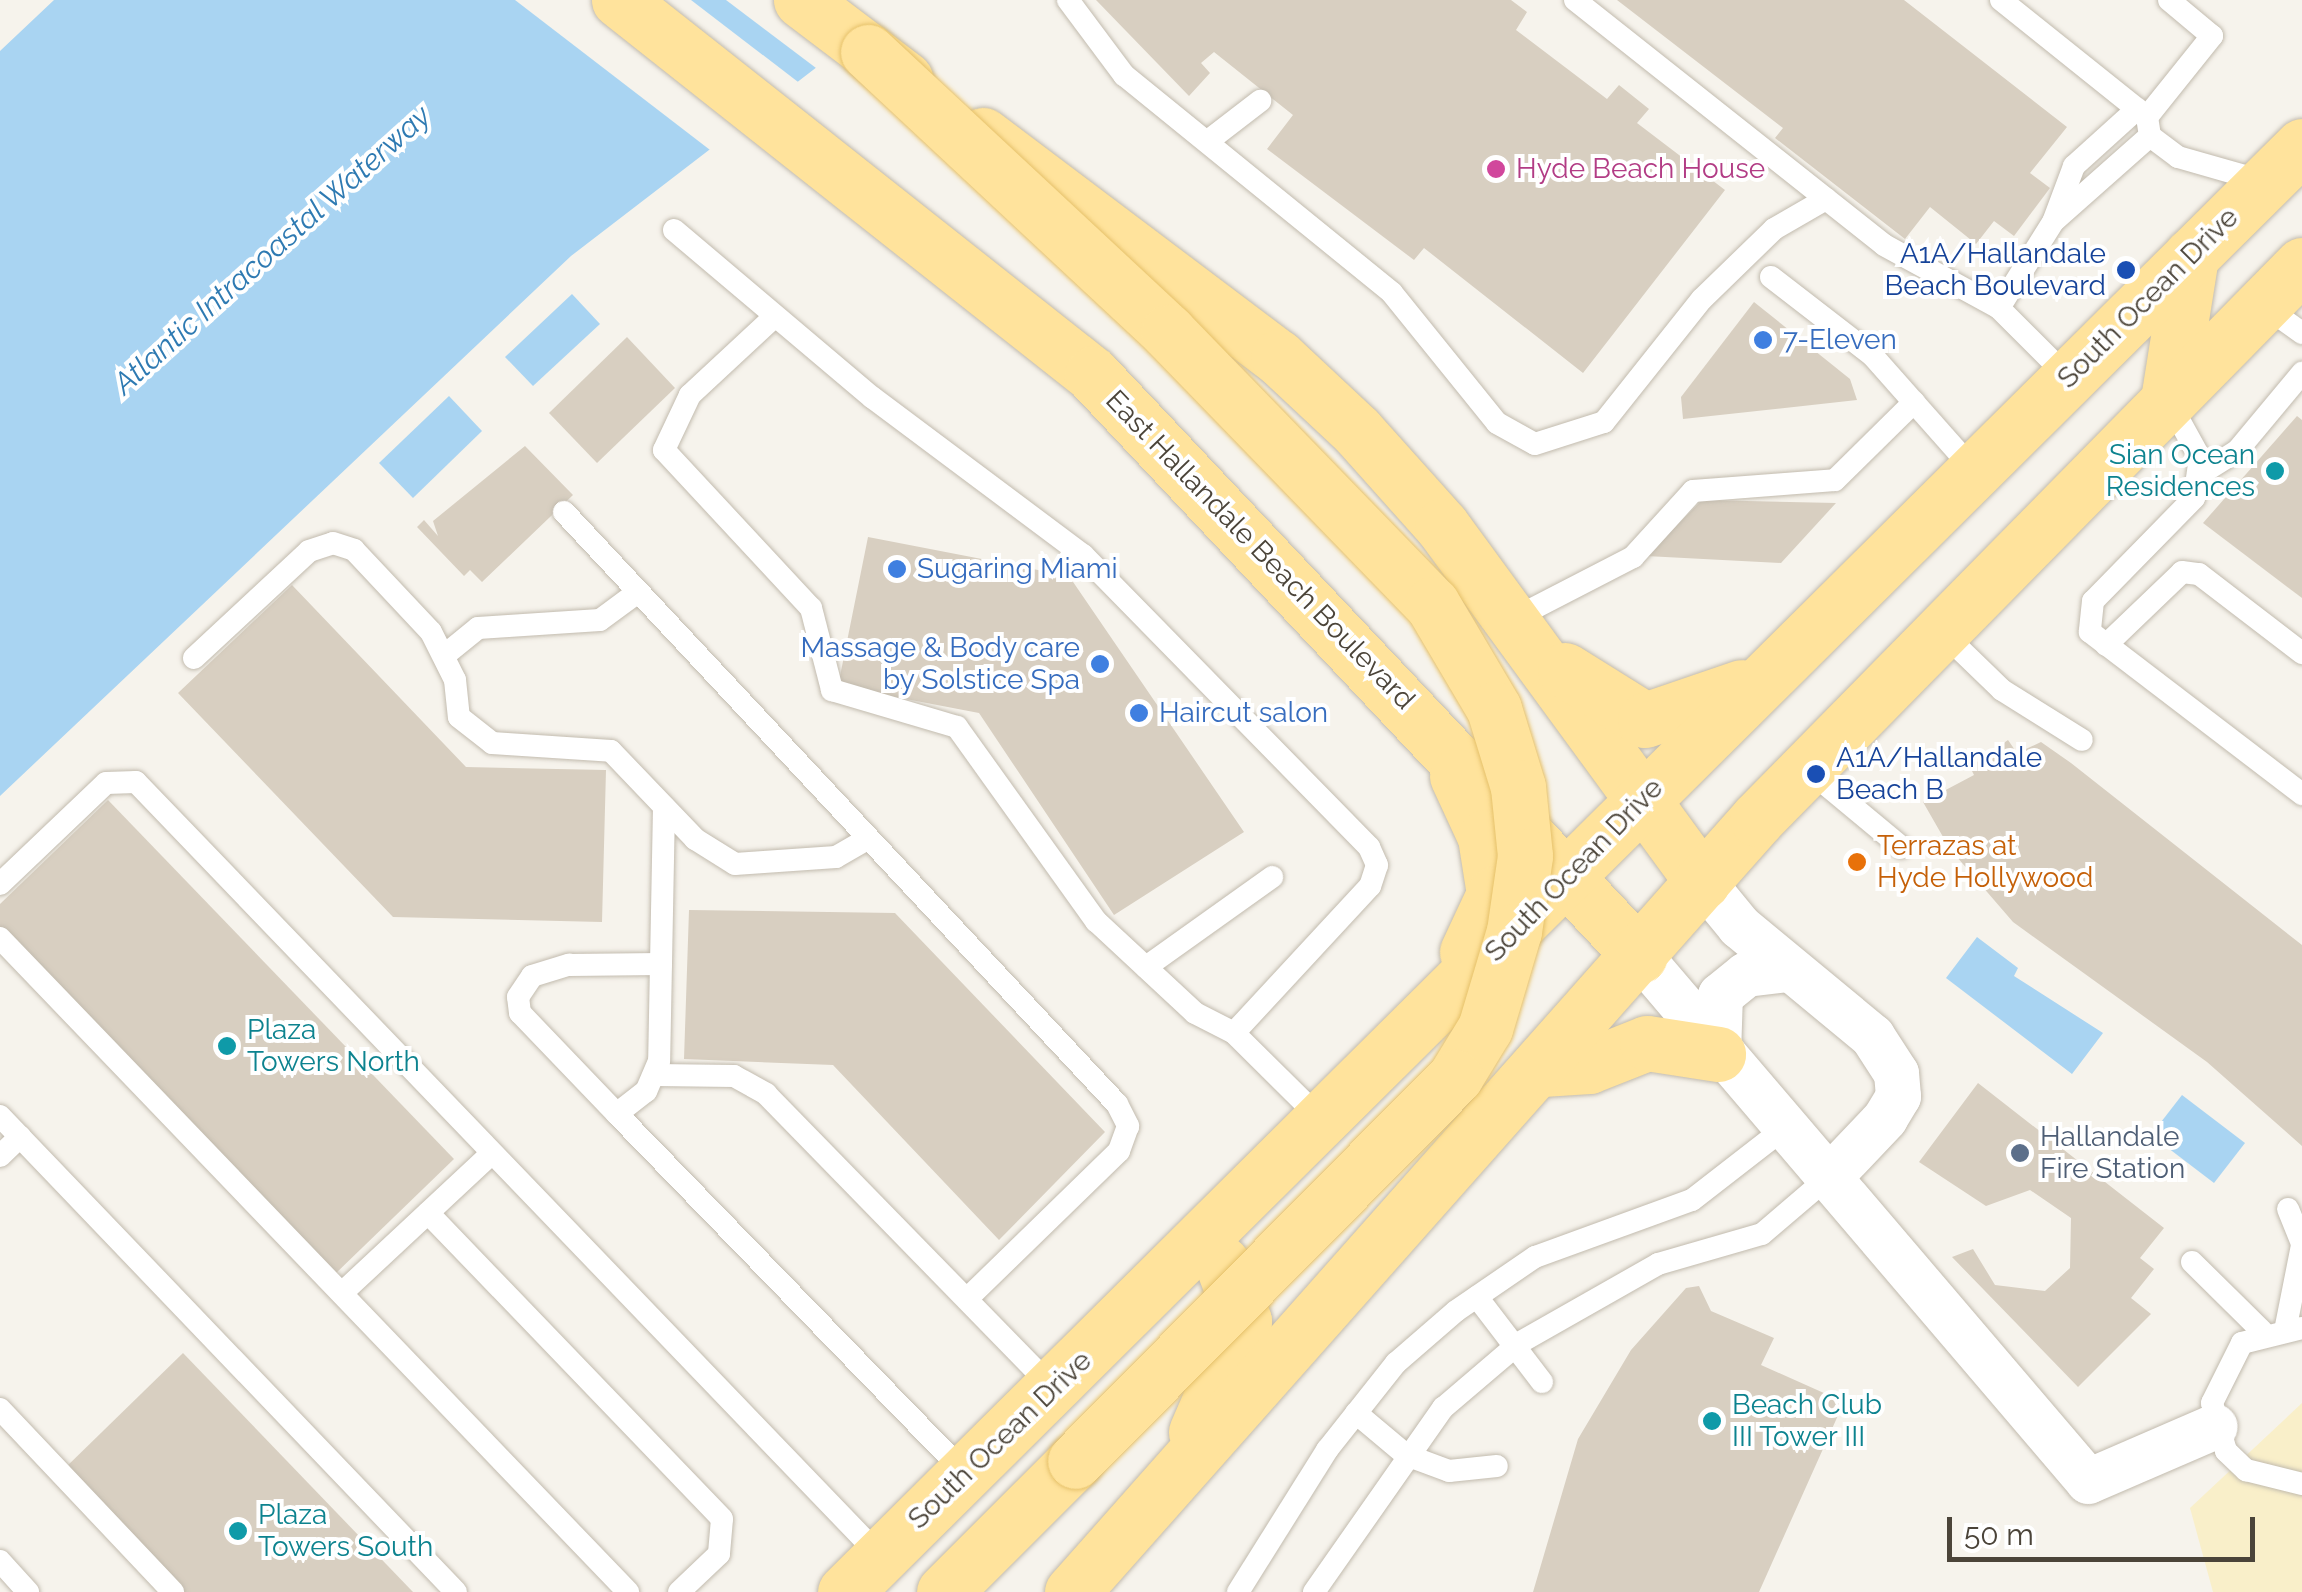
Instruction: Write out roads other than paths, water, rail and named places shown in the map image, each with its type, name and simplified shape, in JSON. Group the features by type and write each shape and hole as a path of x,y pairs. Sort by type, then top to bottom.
{"main road":[{"name":"East Hallandale Beach Boulevard","path":"620,0 1039,325 1436,733 1640,956"},
{"path":"800,0 1278,358 1442,526 1522,631 1640,802 1704,882"},
{"path":"868,52 1168,332 1432,604 1494,709 1518,787 1525,856 1510,947 1485,1028 1454,1077 944,1592"},
{"name":"South Ocean Drive","path":"863,1574 1415,1033 1764,678 2284,164"},
{"path":"2168,400 2190,256"},
{"path":"1072,1592 1166,1492 1806,768 2168,400 2282,319 2302,265"},
{"path":"1522,631 1644,720 1764,678"},
{"path":"1415,1033 1494,894 1484,838 1436,733"},
{"path":"1542,1069 1589,1066 1647,1043 1718,1054"},
{"path":"1166,1492 1244,1321 1236,1283 1205,1240"}],"street":[{"path":"1704,882 1788,970 1872,1036 1896,1073 1898,1096 1885,1118 1830,1175"},
{"name":"East Hallandale Beach Boulevard","path":"1640,956 1718,1054 1830,1175 2088,1481 2215,1426"},
{"path":"1718,1054 1720,995 1746,974 1788,970"}],"lane":[{"path":"1068,0 1124,75 1392,293 1497,423 1535,444 1604,422 1702,298 1774,229 1826,199"},
{"path":"1574,0 1936,281 1999,308 2068,377"},
{"path":"2001,0 2145,120 2178,157 2284,164"},
{"path":"1999,308 2053,222 2145,120 2212,36 2168,0"},
{"path":"1208,142 1260,101"},
{"path":"674,230 774,317 1083,555 1370,846 1377,865 1370,886 1234,1033"},
{"path":"1771,277 1872,355 1974,469"},
{"path":"774,317 690,395 664,450 811,608 832,690 957,726 1096,921 1195,1013 1234,1033 1324,1122"},
{"path":"2302,373 2237,452 2202,473 2194,498 2093,601 2090,632 2302,794"},
{"path":"2168,400 2202,473"},
{"path":"1522,631 1634,557 1693,491 1834,480 1914,402"},
{"path":"564,512 1128,1126 1119,1150 967,1299"},
{"path":"194,658 309,551 332,543 354,550 446,654 460,717 492,744 611,752 664,807 736,864 836,857 867,839"},
{"path":"2106,646 2182,572 2200,574 2302,653"},
{"path":"446,654 478,628 600,620 638,592"},
{"path":"1939,629 2002,690 2082,740"},
{"path":"1806,768 1900,848"},
{"path":"0,884 106,783 136,782 709,1379 863,1574"},
{"path":"617,1114 655,1075 664,807"},
{"path":"1146,967 1272,876"},
{"path":"0,938 628,1592"},
{"path":"661,964 569,965 532,976 518,997 520,1012 966,1474"},
{"path":"655,1075 752,1084 1053,1388"},
{"path":"0,1116 456,1592"},
{"path":"1246,1589 1356,1413 1396,1364 1477,1297 1535,1257 1692,1200 1786,1127"},
{"path":"0,1156 20,1137"},
{"path":"342,1293 492,1154"},
{"path":"1314,1592 1406,1455 1443,1408 1519,1343 1658,1264 1762,1234 1830,1175"},
{"path":"2288,1208 2302,1244 2283,1328 2216,1380 2215,1426 2246,1470 2302,1484"},
{"path":"428,1213 722,1519 719,1554 679,1592"},
{"path":"2192,1262 2283,1328"},
{"path":"1477,1297 1519,1343 1542,1382"},
{"path":"0,1409 173,1592"},
{"path":"1356,1413 1406,1455 1450,1471 1497,1466"},
{"path":"0,1561 28,1592"}],"water":[{"name":"Atlantic Intracoastal Waterway","path":"54,0 904,0 571,256 0,796 0,51"},
{"path":"572,294 600,324 533,386 505,357"},
{"path":"449,396 482,431 413,498 379,463"},
{"path":"1977,937 2018,968 2014,976 2103,1033 2072,1074 1946,978"},
{"path":"2182,1095 2245,1143 2214,1183 2151,1135"}],"place":[{"name":"Hyde Beach House","path":"1496,169"},
{"name":"A1A/Hallandale Beach Boulevard","path":"2126,270"},
{"name":"7-Eleven","path":"1763,340"},
{"name":"Sian Ocean Residences","path":"2275,471"},
{"name":"Sugaring Miami","path":"897,569"},
{"name":"Massage & Body care by Solstice Spa","path":"1100,664"},
{"name":"Haircut salon","path":"1139,713"},
{"name":"A1A/Hallandale Beach B","path":"1816,774"},
{"name":"Terrazas at Hyde Hollywood","path":"1857,862"},
{"name":"Plaza Towers North","path":"227,1046"},
{"name":"Hallandale Fire Station","path":"2020,1153"},
{"name":"Beach Club III Tower III","path":"1712,1421"},
{"name":"Plaza Towers South","path":"238,1531"}]}
